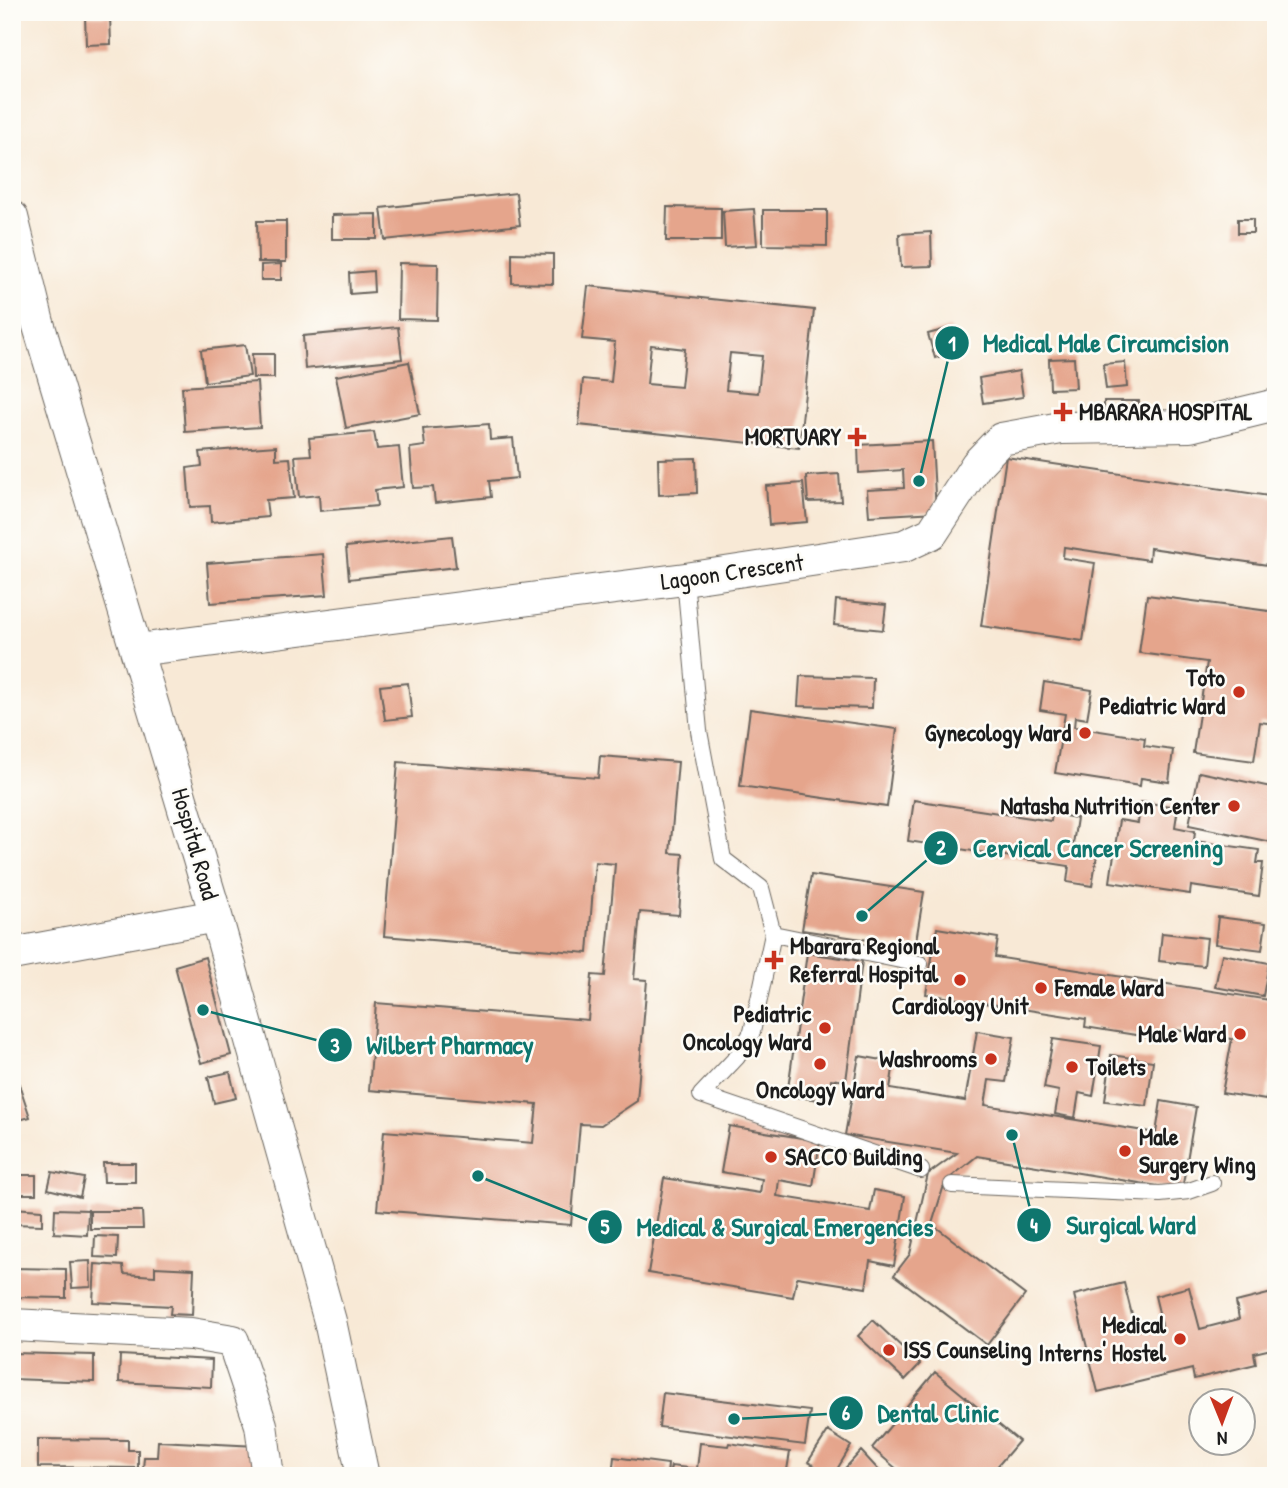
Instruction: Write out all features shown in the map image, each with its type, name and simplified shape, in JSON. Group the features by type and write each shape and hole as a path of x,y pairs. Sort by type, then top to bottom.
{"street":[{"name":"Hospital Road","path":"12,217 25,327 137,650 216,916 330,1321 363,1476"},
{"name":"Lagoon Crescent","path":"137,650 685,579 904,546 932,533 976,464 1002,439 1062,428 1190,426 1276,405"},
{"path":"12,954 216,916"},
{"path":"12,1325 191,1334 233,1341 261,1425 267,1469 265,1476"}],"lane":[{"path":"685,579 699,731 723,859 761,888 773,934 752,1032 737,1057 701,1095 921,1170"},
{"path":"773,934 920,964"},
{"path":"953,1185 1160,1194 1189,1191 1212,1183"}],"building":[{"path":"85,16 110,16 111,44 86,45"},
{"path":"516,193 520,225 385,240 381,208"},
{"path":"667,207 721,208 721,241 666,241"},
{"path":"754,209 757,245 725,247 723,211"},
{"path":"763,210 827,210 827,246 763,245"},
{"path":"377,214 377,239 332,239 332,215"},
{"path":"1238,219 1253,219 1253,233 1238,233"},
{"path":"257,221 286,221 286,262 258,262"},
{"path":"931,232 932,266 901,267 899,234"},
{"path":"512,253 553,254 553,284 512,283"},
{"path":"399,263 438,264 437,320 398,319"},
{"path":"281,264 281,280 261,280 261,265"},
{"path":"373,271 374,292 350,294 349,273"},
{"path":"588,286 814,310 799,448 579,425 583,379 611,382 615,342 582,339","holes":["651,345 685,349 681,387 647,384","730,353 762,356 758,393 726,390"]},
{"path":"398,327 402,359 305,369 303,336"},
{"path":"950,328 957,351 935,358 928,334"},
{"path":"245,345 250,376 205,382 201,350"},
{"path":"252,354 274,354 274,378 253,378"},
{"path":"1074,358 1076,388 1050,389 1049,359"},
{"path":"409,362 420,414 346,428 336,376"},
{"path":"1125,362 1127,387 1106,389 1103,364"},
{"path":"1019,371 1023,397 983,403 979,378"},
{"path":"257,382 260,427 185,432 182,387"},
{"path":"1104,401 1139,401 1139,423 1104,423"},
{"path":"489,424 490,440 513,438 517,478 489,481 491,497 435,503 433,487 413,488 410,448 425,446 423,429"},
{"path":"374,432 377,449 399,447 403,487 375,490 377,506 320,511 319,495 299,497 295,456 311,455 309,438"},
{"path":"932,441 936,512 869,516 867,490 904,488 903,470 859,473 858,445"},
{"path":"276,446 276,459 290,458 294,498 266,500 268,517 211,522 210,506 190,507 187,468 202,466 200,452"},
{"path":"1006,457 1276,497 1268,565 1150,548 1149,560 1064,547 1063,558 1095,563 1083,641 981,626"},
{"path":"696,458 697,493 659,495 658,459"},
{"path":"839,474 841,501 808,502 806,476"},
{"path":"803,483 807,522 769,525 766,486"},
{"path":"452,536 456,567 349,579 346,547"},
{"path":"323,554 327,595 210,603 207,563"},
{"name":"Toto Pediatric Ward","path":"1147,595 1276,612 1276,724 1260,722 1254,761 1193,753 1207,662 1139,653"},
{"path":"836,600 886,605 883,630 834,625"},
{"path":"800,676 873,678 872,708 798,706"},
{"name":"Gynecology Ward","path":"1044,682 1092,690 1087,719 1075,717 1074,727 1145,738 1144,746 1173,750 1169,782 1141,778 1140,786 1055,773 1065,714 1040,710"},
{"path":"408,683 412,717 385,720 380,686"},
{"path":"750,709 897,729 887,807 740,786"},
{"path":"600,756 678,762 670,853 683,854 679,915 640,912 634,979 647,980 637,1101 601,1125 580,1124 571,1225 377,1210 384,1131 533,1143 537,1104 369,1090 376,1003 588,1020 592,975 605,976 615,864 595,862 588,953 384,936 398,762 598,778"},
{"name":"Natasha Nutrition Center","path":"1199,772 1276,788 1276,843 1189,825"},
{"path":"914,800 1051,821 1052,814 1077,818 1072,851 1097,855 1092,886 1067,882 1069,866 908,841"},
{"path":"1141,802 1178,807 1175,827 1195,831 1194,841 1259,850 1257,863 1263,863 1259,896 1191,886 1190,894 1110,882 1119,820 1138,823"},
{"path":"811,875 924,892 915,947 802,930"},
{"path":"1218,917 1266,923 1262,950 1215,944"},
{"path":"937,928 998,938 995,957 1276,1001 1276,1039 1266,1100 1222,1093 1232,1039 1176,1030 1174,1041 1085,1027 1086,1019 926,994"},
{"path":"1162,933 1207,938 1204,966 1159,961"},
{"path":"807,953 862,961 846,1081 831,1079 828,1101 787,1096"},
{"path":"1222,954 1269,963 1263,996 1215,987"},
{"path":"205,957 231,1055 201,1063 175,966"},
{"path":"977,1031 1014,1037 1006,1082 989,1080 985,1105 1156,1133 1161,1101 1196,1107 1182,1190 977,1156 945,1182 932,1224 1025,1295 987,1345 894,1275 910,1254 928,1174 957,1153 845,1135 859,1056 894,1062 890,1089 965,1101"},
{"name":"Toilets","path":"1053,1039 1101,1046 1093,1096 1079,1093 1075,1118 1055,1114 1059,1091 1044,1088"},
{"path":"1111,1055 1153,1061 1147,1106 1105,1101"},
{"path":"12,1063 30,1117 12,1122"},
{"path":"230,1072 236,1098 214,1103 208,1077"},
{"path":"729,1126 820,1141 813,1186 779,1180 777,1196 870,1211 874,1190 905,1196 894,1266 870,1261 866,1288 797,1277 793,1297 648,1273 664,1178 760,1193 762,1179 721,1172"},
{"path":"103,1163 135,1163 135,1182 104,1182"},
{"path":"52,1172 84,1178 80,1197 48,1189"},
{"path":"12,1175 36,1175 36,1194 12,1194"},
{"path":"12,1208 42,1210 42,1225 12,1224"},
{"path":"55,1209 88,1210 87,1235 54,1233"},
{"path":"90,1211 142,1211 143,1229 90,1229"},
{"path":"95,1236 118,1237 117,1258 94,1257"},
{"path":"90,1261 91,1287 72,1288 70,1262"},
{"path":"95,1264 123,1266 124,1274 155,1276 155,1267 194,1269 192,1315 170,1314 171,1306 93,1302"},
{"path":"12,1268 66,1269 66,1298 12,1297"},
{"name":"Medical Interns' Hostel","path":"1124,1283 1136,1331 1162,1325 1155,1296 1189,1287 1200,1329 1239,1319 1236,1302 1276,1292 1276,1348 1254,1353 1256,1364 1194,1379 1192,1369 1098,1392 1074,1295"},
{"name":"ISS Counseling","path":"873,1320 920,1364 905,1380 858,1336"},
{"path":"12,1353 94,1355 94,1382 12,1379"},
{"path":"120,1355 212,1360 211,1387 119,1382"},
{"path":"935,1372 1019,1441 989,1476 905,1476 872,1448"},
{"path":"663,1393 810,1411 805,1445 659,1427"},
{"path":"828,1431 851,1446 833,1476 808,1462"},
{"path":"38,1439 128,1440 128,1450 138,1450 138,1468 38,1467"},
{"path":"158,1441 257,1446 256,1474 143,1469 144,1457 157,1457"},
{"path":"700,1443 728,1446 729,1443 790,1452 786,1476 669,1476 671,1466 697,1469"},
{"path":"861,1451 884,1476 838,1476"},
{"path":"614,1457 668,1464 667,1476 612,1476"}],"place":[{"name":"MBARARA HOSPITAL","path":"1063,412"},
{"name":"MORTUARY","path":"857,437"},
{"name":"Medical Male Circumcision","path":"919,481"},
{"name":"Toto Pediatric Ward","path":"1239,692"},
{"name":"Gynecology Ward","path":"1085,733"},
{"name":"Natasha Nutrition Center","path":"1234,806"},
{"name":"Cervical Cancer Screening","path":"862,916"},
{"name":"Mbarara Regional Referral Hospital","path":"774,960"},
{"name":"Cardiology Unit","path":"960,980"},
{"name":"Female Ward","path":"1041,988"},
{"name":"Wilbert Pharmacy","path":"203,1010"},
{"name":"Pediatric Oncology Ward","path":"825,1028"},
{"name":"Male Ward","path":"1240,1034"},
{"name":"Washrooms","path":"991,1059"},
{"name":"Oncology Ward","path":"820,1064"},
{"name":"Toilets","path":"1072,1067"},
{"name":"Surgical Ward","path":"1012,1135"},
{"name":"Male Surgery Wing","path":"1125,1151"},
{"name":"SACCO Building","path":"771,1157"},
{"name":"Medical & Surgical Emergencies","path":"478,1176"},
{"name":"Medical Interns' Hostel","path":"1180,1339"},
{"name":"ISS Counseling","path":"889,1350"},
{"name":"Dental Clinic","path":"734,1419"}]}
